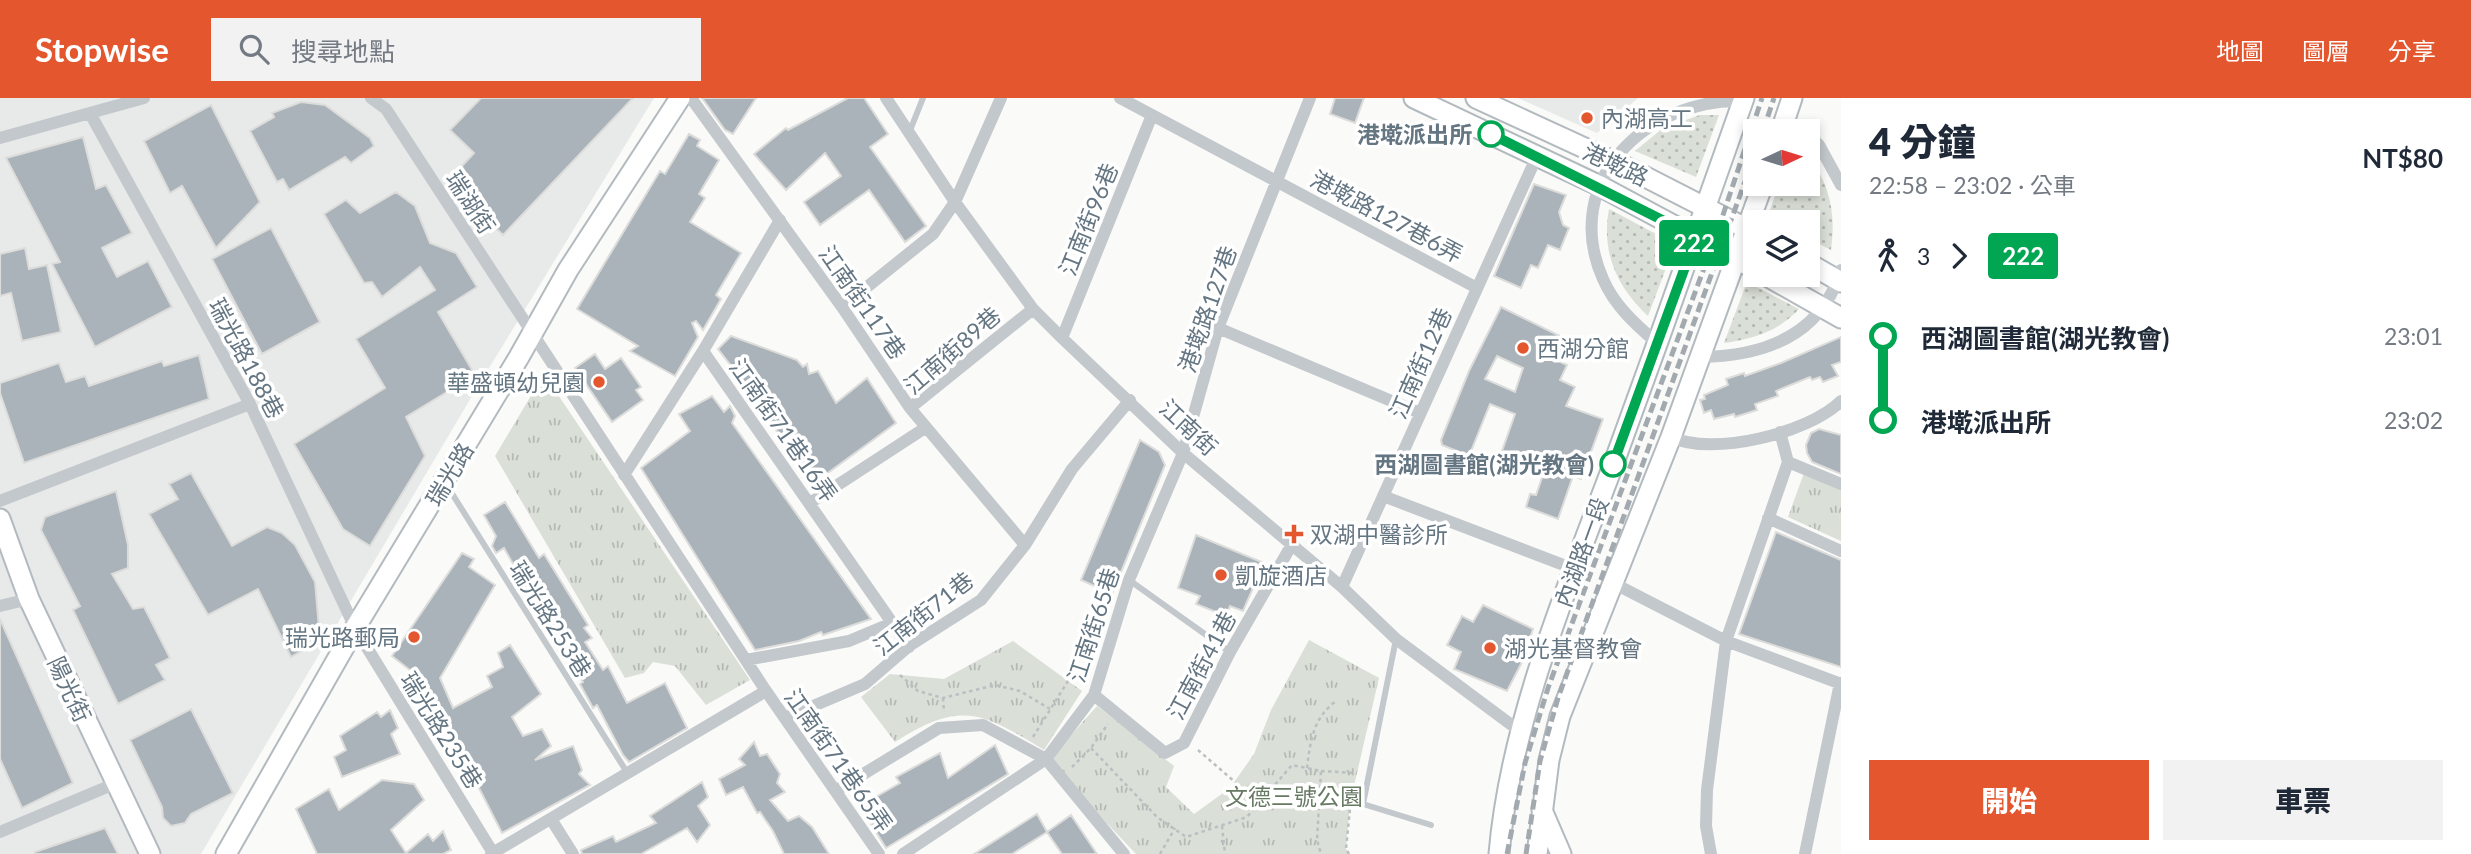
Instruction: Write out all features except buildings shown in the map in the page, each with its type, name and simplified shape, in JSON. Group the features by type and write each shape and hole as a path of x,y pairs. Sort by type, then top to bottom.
{"street":[{"path":"0,138 91,115 144,98"},
{"name":"瑞湖街","path":"371,98 386,109 531,333"},
{"name":"瑞光路","path":"226,854 355,628 445,482 568,270 680,98"},
{"name":"江南街117巷","path":"691,98 842,307 910,408"},
{"name":"江南街","path":"886,98 955,202 1033,309 1062,338 1184,453 1342,587 1396,639 1521,732"},
{"path":"842,307 933,234 955,202 1002,98"},
{"path":"1120,98 1278,181"},
{"name":"港墘路127巷","path":"1184,453 1218,328 1310,98"},
{"name":"港墘路","path":"1414,98 1598,185 1743,262"},
{"name":"港墘路","path":"1476,98 1610,160 1743,227"},
{"path":"1785,119 1792,98"},
{"path":"1657,343 1619,307 1602,278 1593,245 1593,212 1598,185 1610,160 1639,128 1667,111 1698,100 1744,99"},
{"name":"內湖路一段","path":"1499,854 1502,823 1521,732 1574,569 1744,99"},
{"name":"瑞光路188巷","path":"91,115 250,404 355,628"},
{"name":"江南街96巷","path":"1062,338 1152,115"},
{"path":"1820,147 1841,186"},
{"name":"江南街12巷","path":"1342,587 1537,156"},
{"name":"港墘路127巷6弄","path":"1278,181 1477,288"},
{"name":"江南街71巷16弄","path":"780,220 703,351 909,647"},
{"name":"內湖路一段","path":"1536,854 1560,716 1611,582 1671,437 1743,246"},
{"path":"1701,358 1728,357 1765,349 1798,331 1823,308 1840,277 1820,268"},
{"path":"1786,287 1841,318"},
{"name":"江南街89巷","path":"1025,545 910,408 1033,309"},
{"path":"1218,328 1420,413"},
{"path":"492,854 766,691 531,333"},
{"path":"624,475 703,351"},
{"name":"江南街71巷","path":"785,718 865,684 909,647 981,600 1025,545 1072,468 1130,400"},
{"path":"1671,437 1680,442 1719,443 1780,432 1814,420 1841,401"},
{"path":"0,501 250,404"},
{"name":"江南街89巷","path":"810,503 925,428"},
{"path":"1711,854 1706,826 1707,790 1726,641 1788,462 1780,432"},
{"name":"江南街65巷","path":"903,854 1046,759 1094,695 1129,580 1184,453"},
{"path":"1788,462 1841,484"},
{"path":"1383,496 1574,569"},
{"path":"1768,518 1841,551"},
{"name":"陽光街","path":"0,519 29,599 114,784 150,854"},
{"name":"江南街41巷","path":"1094,695 1165,753 1185,740 1230,652 1291,546"},
{"path":"1611,582 1726,641 1841,683 1805,854"},
{"path":"0,606 29,599"},
{"path":"746,660 849,641 892,623"},
{"name":"瑞光路235巷","path":"355,628 492,854"},
{"name":"江南街71巷65弄","path":"766,691 879,854"},
{"path":"836,790 940,728 982,725 1046,759 1124,854"},
{"path":"0,832 114,784"},
{"path":"1542,808 1561,854"},
{"path":"551,819 573,854"}],"lane":[{"path":"909,135 923,98"},
{"name":"瑞光路253巷","path":"445,482 628,775"},
{"path":"1129,580 1230,652"},
{"path":"1396,639 1363,804 1431,825"}],"path":[{"path":"889,665 918,691 943,698 995,685 1020,691 1050,709"},
{"path":"1026,748 1068,681"},
{"path":"1307,768 1311,735 1324,710 1335,702"},
{"path":"1061,777 1091,748 1116,713"},
{"path":"1185,740 1235,782 1256,805"},
{"path":"1091,748 1157,817 1186,837 1247,817 1292,765 1321,771 1357,773"},
{"path":"1321,771 1317,840 1321,854"},
{"path":"1222,825 1225,854"},
{"path":"1160,854 1175,828"}],"shaded area":[{"path":"0,98 654,98 478,386 201,854 0,854"},
{"name":"內湖高工","path":"1518,98 1638,98 1597,133"}],"green space":[{"path":"1700,115 1719,115 1696,177 1635,151 1663,128"},
{"path":"1820,173 1832,211 1831,250 1820,244 1820,210 1770,210 1775,196 1820,196"},
{"path":"1609,209 1675,244 1648,316 1628,293 1614,268 1607,240"},
{"path":"1745,287 1757,287 1799,309 1783,323 1765,333 1724,343"},
{"path":"544,374 750,680 706,705 675,666 653,662 644,673 625,678 495,456"},
{"path":"1804,473 1841,489 1841,541 1788,517"},
{"name":"文德三號公園","path":"1309,640 1379,678 1350,803 1346,849 1349,854 1136,854 1048,761 1097,706 1174,766 1166,787 1194,814 1230,788 1254,754 1271,710"},
{"path":"1013,641 1082,691 1044,750 1004,727 971,716 937,720 895,742 861,697 890,674 944,679"}],"railway":[{"path":"1507,854 1525,763 1548,688 1716,236 1762,98"},
{"path":"1767,119 1774,98"},
{"path":"1526,854 1540,761 1558,698 1743,187"}],"bus line":[{"name":"222","path":"1491,134 1598,185 1696,237 1613,464"}],"place":[{"name":"內湖高工","path":"1587,118"},
{"name":"港墘派出所","path":"1491,134"},
{"name":"西湖分館","path":"1523,348"},
{"name":"華盛頓幼兒園","path":"599,382"},
{"name":"西湖圖書館(湖光教會)","path":"1613,464"},
{"name":"双湖中醫診所","path":"1294,534"},
{"name":"凱旋酒店","path":"1221,575"},
{"name":"瑞光路郵局","path":"414,637"},
{"name":"湖光基督教會","path":"1490,648"}]}
